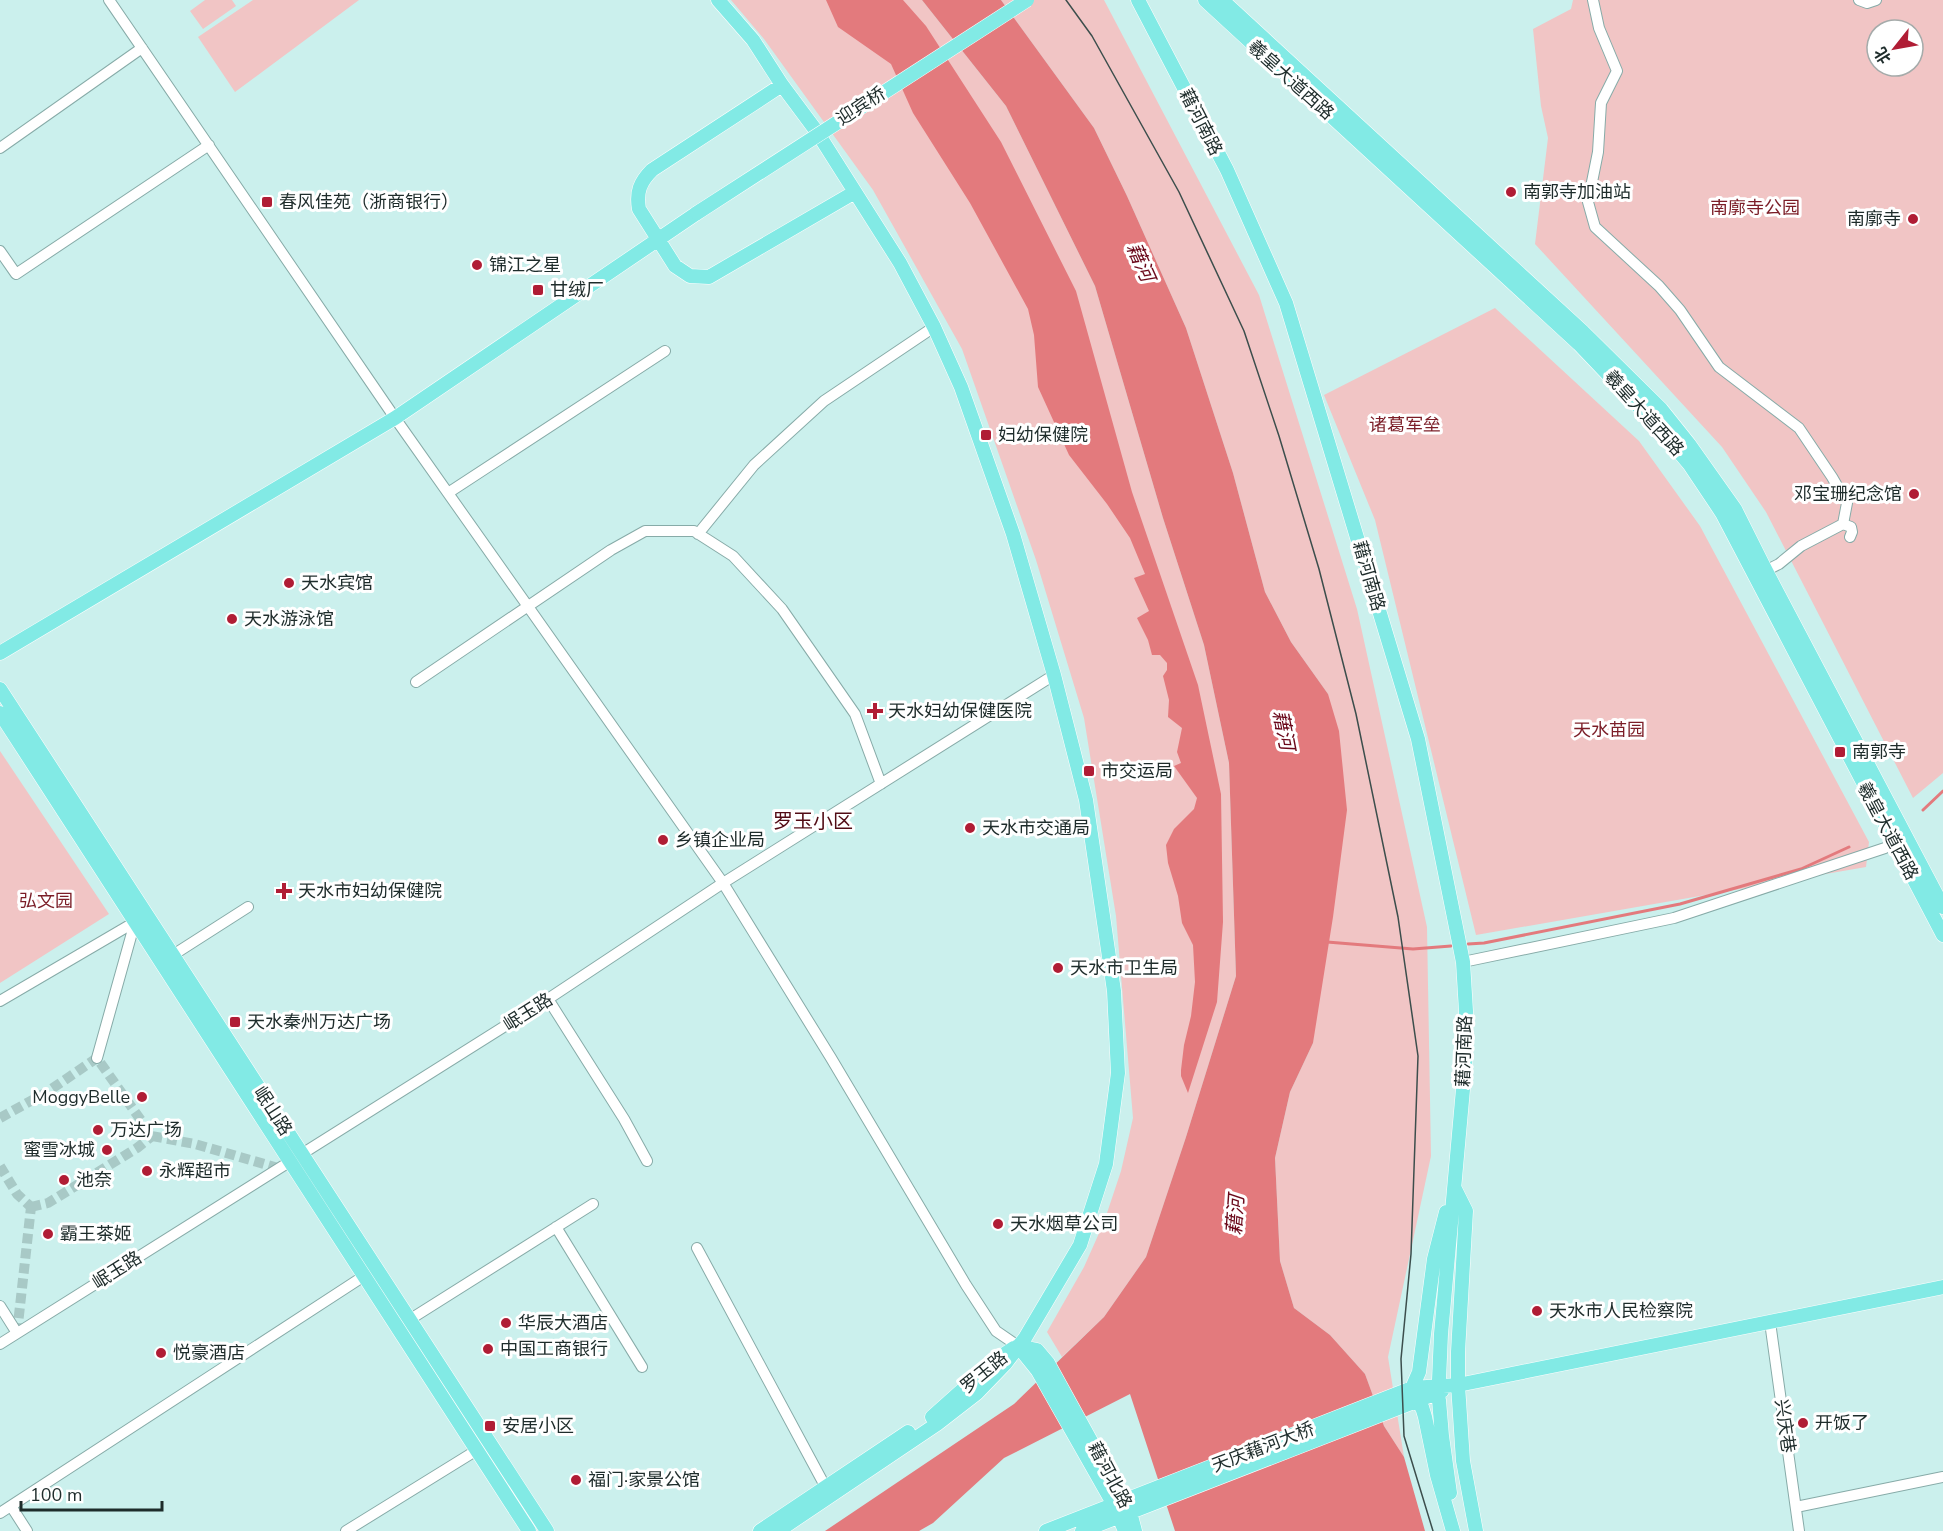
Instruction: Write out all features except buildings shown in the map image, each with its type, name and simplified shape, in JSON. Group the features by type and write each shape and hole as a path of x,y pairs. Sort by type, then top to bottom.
{"main road":[{"path":"718,0 753,40 782,85 817,132 900,263 934,327 961,387 1013,534 1054,675 1086,800 1114,991 1118,1073 1106,1164 1080,1245 1018,1346"},
{"name":"迎宾桥","path":"0,653 395,418 697,213 1027,0"},
{"name":"藉河南路","path":"1138,0 1227,170 1286,303 1418,739 1463,962 1466,1011 1465,1066 1439,1380"},
{"path":"1147,16 1149,0"},
{"name":"羲皇大道西路","path":"1204,0 1587,352 1690,465 1760,573 1943,907"},
{"name":"羲皇大道西路","path":"1222,0 1583,332 1660,409 1689,444 1735,509 1760,573 1894,843 1943,935"},
{"path":"782,85 652,170 644,178 639,187 639,209 675,266 690,276 709,277 855,192"},
{"name":"岷山路","path":"0,689 173,955 364,1276 529,1531"},
{"name":"岷山路","path":"0,713 135,922 409,1320 547,1531"},
{"name":"藉河南路","path":"1413,1395 1419,1372 1439,1233 1454,1187"},
{"name":"藉河南路","path":"1454,1187 1466,1211 1458,1385 1463,1461 1476,1531"},
{"name":"天庆藉河大桥","path":"1121,1509 1413,1395 1943,1287"},
{"name":"藉河北路","path":"1018,1346 1043,1367 1121,1509 1136,1531"},
{"name":"罗玉路","path":"760,1531 932,1417 997,1359 1018,1346"},
{"name":"罗玉路","path":"778,1531 969,1399 1005,1364 1018,1346"},
{"path":"1413,1395 1422,1407 1425,1417 1437,1475 1453,1531"},
{"path":"1439,1400 1445,1462 1459,1531"},
{"path":"1046,1531 1121,1509"},
{"path":"1082,1531 1121,1509"},
{"name":"藉河北路","path":"1121,1509 1125,1531"}],"street":[{"path":"109,0 395,418 723,883 825,1048 966,1285 996,1331 1018,1346"},
{"path":"1593,0 1599,28 1617,71 1601,103 1598,152 1588,202 1595,227 1659,286 1680,310 1719,367 1799,428 1847,503 1844,524"},
{"path":"1859,0 1868,3 1876,0"},
{"path":"0,148 142,48"},
{"path":"0,251 16,274 209,145"},
{"path":"698,534 754,465 824,401 934,327"},
{"path":"448,493 665,351"},
{"path":"1760,573 1779,564 1801,546 1844,524"},
{"path":"1844,524 1851,527 1850,537"},
{"path":"416,681 611,550 645,531 694,531 733,556 782,609 855,714 881,784"},
{"name":"岷玉路","path":"0,1344 549,999 723,883 1054,675"},
{"path":"1463,962 1674,918 1806,875 1894,843"},
{"path":"173,955 248,907"},
{"path":"0,1002 135,922"},
{"path":"97,1058 135,922"},
{"path":"549,999 624,1119 646,1161"},
{"path":"409,1320 593,1204"},
{"path":"556,1227 642,1367"},
{"path":"697,1248 825,1486"},
{"path":"0,1513 364,1276"},
{"path":"0,1306 17,1333"},
{"name":"兴庆巷","path":"1770,1322 1799,1531"},
{"path":"346,1531 477,1450"},
{"path":"1796,1507 1943,1477"},
{"path":"11,1506 27,1531"}],"green space":[{"path":"205,0 232,0 236,6 203,29 190,11"},
{"path":"253,0 359,0 235,92 198,37"},
{"path":"731,0 922,0 1006,106 1095,286 1163,518 1204,645 1229,763 1236,976 1146,1257 1104,1317 1062,1357 1047,1332 1084,1267 1104,1222 1121,1171 1133,1118 1116,916 1084,718 1036,560 962,349 873,190 764,39"},
{"path":"1001,0 1104,0 1259,295 1357,609 1427,927 1431,1156 1388,1357 1404,1457 1384,1426 1365,1374 1330,1335 1294,1308 1280,1261 1275,1158 1290,1092 1313,1043 1328,694 1291,642 1265,592 1233,473 1186,328 1127,196 1094,128"},
{"name":"南廓寺公园","path":"1573,0 1943,0 1943,773 1913,798 1766,512 1722,447 1535,244 1548,138 1541,106 1533,29 1571,9"},
{"name":"天水苗园","path":"1495,308 1639,441 1700,526 1869,842 1866,867 1476,935 1375,520 1324,395"},
{"name":"弘文园","path":"0,751 109,914 0,983"}],"water":[{"path":"826,0 903,0 926,26 1001,142 1076,291 1132,492 1198,685 1221,794 1223,922 1217,1002 1188,1093 1181,1070 1195,982 1193,945 1182,923 1166,845 1174,829 1194,809 1197,798 1174,766 1181,763 1177,752 1182,728 1168,717 1169,700 1163,676 1167,670 1167,663 1160,655 1152,655 1148,640 1137,618 1149,611 1134,578 1145,574 1130,538 1069,455 1038,387 1034,335 1028,309 970,203 913,113 891,64 838,27"},
{"name":"藉河","path":"922,0 1001,0 1094,128 1186,328 1233,473 1265,592 1291,642 1328,694 1339,731 1347,810 1313,1043 1290,1092 1275,1158 1280,1261 1294,1308 1330,1335 1365,1374 1384,1426 1404,1457 1425,1531 1175,1531 1130,1394 1004,1458 933,1523 919,1531 825,1531 1014,1404 1104,1317 1146,1257 1236,976 1229,763 1204,645 1163,518 1095,286 1006,106"}],"waterway":[{"path":"1923,810 1943,791"},
{"path":"1468,944 1484,943 1680,904 1801,869 1849,847"},
{"path":"1327,942 1413,949 1451,946"}],"tunnel":[{"path":"0,1118 47,1092 97,1058 152,1136 195,1144 278,1168"},
{"path":"31,1207 48,1203 137,1148 152,1136"},
{"path":"0,1166 17,1194 31,1207"},
{"path":"17,1333 31,1207"}],"tram line":[{"path":"1066,0 1092,36 1179,192 1244,331 1279,436 1319,569 1356,714 1398,917 1418,1056 1411,1254 1401,1359 1404,1436 1433,1531"}],"place":[{"name":"南郭寺加油站","path":"1511,192"},
{"name":"春风佳苑（浙商银行）","path":"267,202"},
{"name":"南廓寺","path":"1913,219"},
{"name":"锦江之星","path":"477,265"},
{"name":"甘绒厂","path":"538,290"},
{"name":"妇幼保健院","path":"986,435"},
{"name":"邓宝珊纪念馆","path":"1914,494"},
{"name":"天水宾馆","path":"289,583"},
{"name":"天水游泳馆","path":"232,619"},
{"name":"天水妇幼保健医院","path":"875,711"},
{"name":"南郭寺","path":"1840,752"},
{"name":"市交运局","path":"1089,771"},
{"name":"天水市交通局","path":"970,828"},
{"name":"乡镇企业局","path":"663,840"},
{"name":"天水市妇幼保健院","path":"284,891"},
{"name":"天水市卫生局","path":"1058,968"},
{"name":"天水秦州万达广场","path":"235,1022"},
{"name":"MoggyBelle","path":"142,1097"},
{"name":"万达广场","path":"98,1130"},
{"name":"蜜雪冰城","path":"107,1150"},
{"name":"永辉超市","path":"147,1171"},
{"name":"池奈","path":"64,1180"},
{"name":"天水烟草公司","path":"998,1224"},
{"name":"霸王茶姬","path":"48,1234"},
{"name":"天水市人民检察院","path":"1537,1311"},
{"name":"华辰大酒店","path":"506,1323"},
{"name":"中国工商银行","path":"488,1349"},
{"name":"悦豪酒店","path":"161,1353"},
{"name":"开饭了","path":"1803,1423"},
{"name":"安居小区","path":"490,1426"},
{"name":"福门·家景公馆","path":"576,1480"}],"district":[{"name":"罗玉小区","path":"813,821"}],"park label":[{"name":"诸葛军垒","path":"1405,425"}]}
